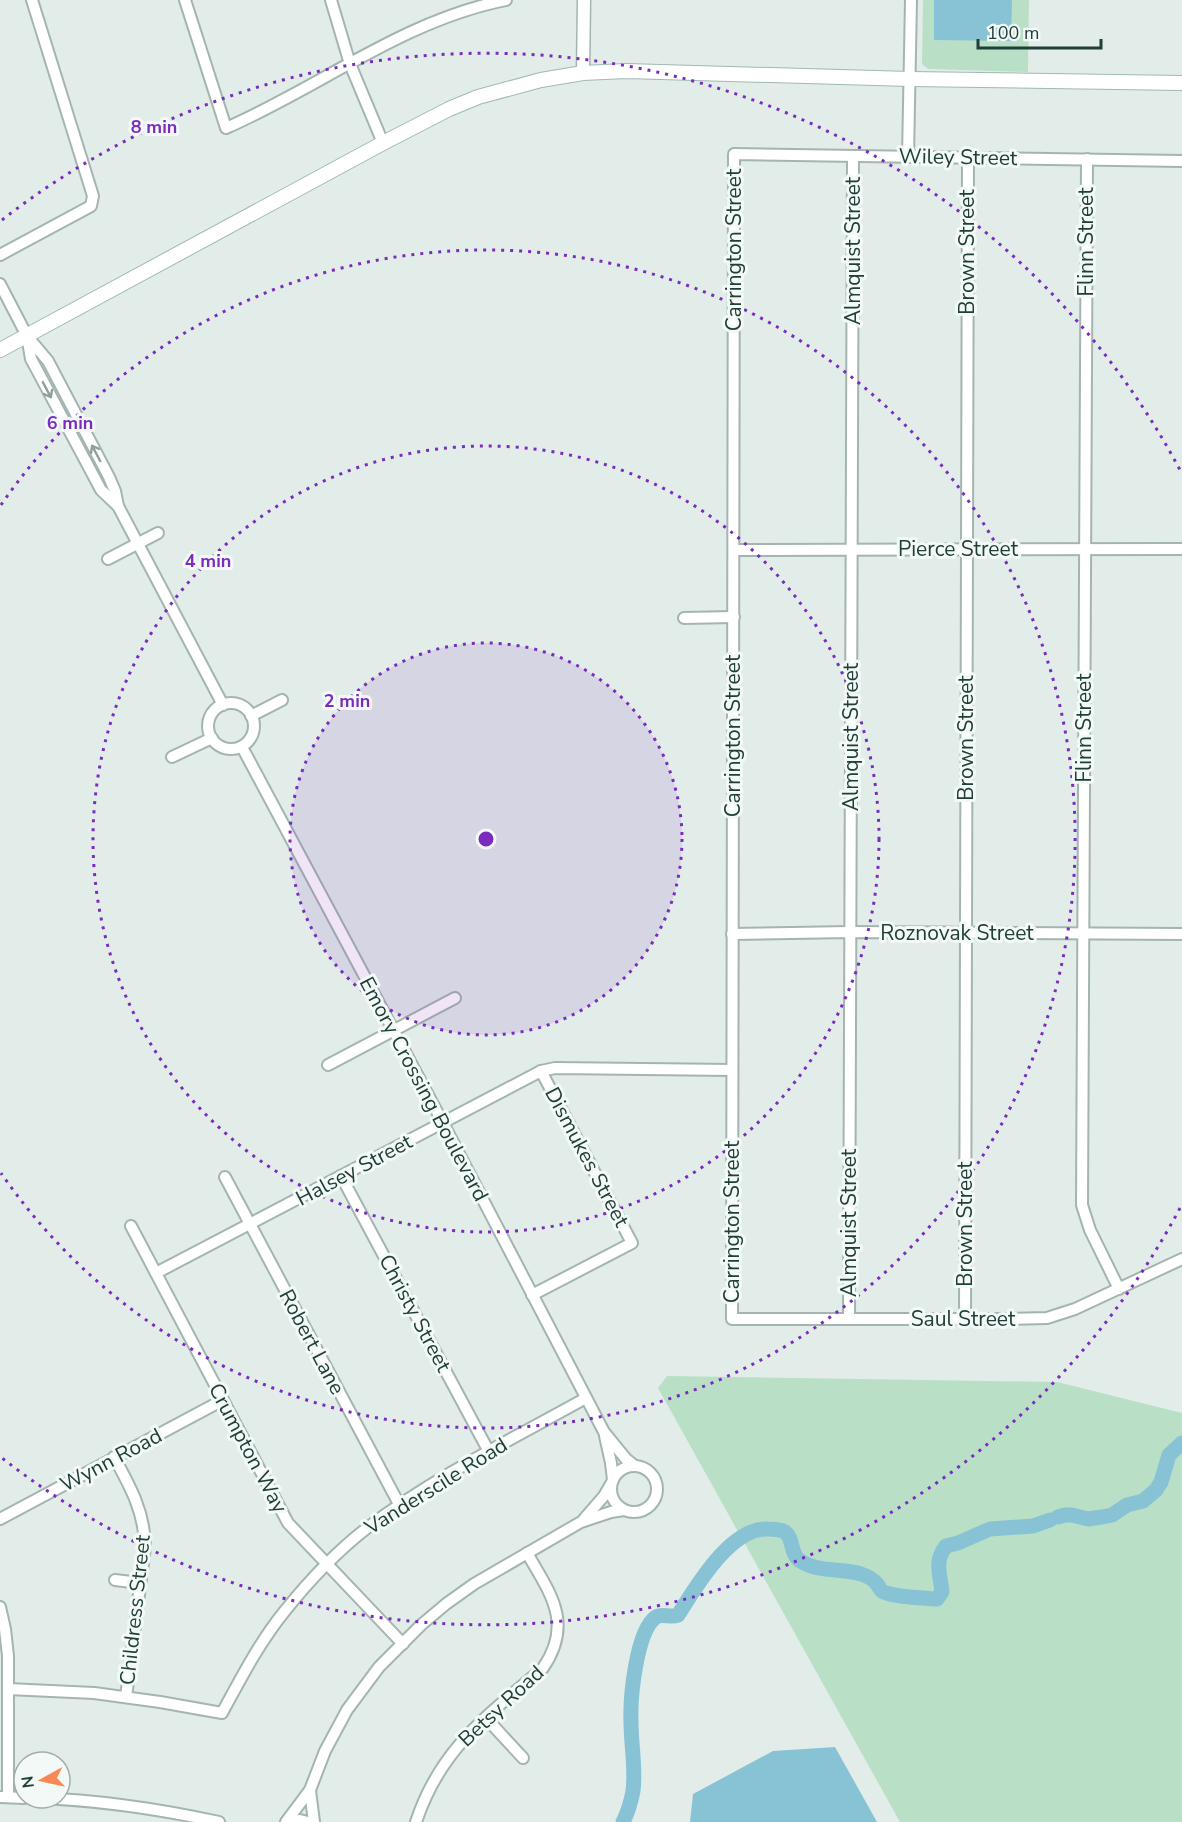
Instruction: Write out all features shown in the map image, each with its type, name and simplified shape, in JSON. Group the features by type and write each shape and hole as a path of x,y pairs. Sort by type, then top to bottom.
{"main road":[{"path":"0,350 449,109 478,97 541,80 583,73 674,71 910,79 1182,83"}],"street":[{"path":"0,255 91,206 93,196 32,0"},
{"path":"185,0 226,128 394,39 445,18 491,2 506,0"},
{"path":"331,0 350,64 383,143"},
{"path":"583,73 584,0"},
{"path":"908,157 911,0"},
{"name":"Wiley Street","path":"734,154 1182,161"},
{"name":"Carrington Street","path":"732,1319 734,154"},
{"name":"Almquist Street","path":"849,1319 853,156"},
{"name":"Brown Street","path":"965,1319 968,157"},
{"name":"Flinn Street","path":"1087,159 1082,1204 1090,1230 1119,1289"},
{"path":"0,285 27,336 48,361 109,477 118,506 137,544 223,705"},
{"path":"108,559 158,532"},
{"name":"Pierce Street","path":"734,550 1182,549"},
{"path":"684,618 734,616"},
{"path":"251,716 282,700"},
{"path":"238,704 245,708 251,716 254,728 252,736 242,747 228,749 221,747 212,738 209,722 216,709 223,705 238,704"},
{"path":"172,757 212,738"},
{"name":"Emory Crossing Boulevard","path":"242,747 443,1123 604,1432"},
{"name":"Roznovak Street","path":"732,934 850,932 1182,934"},
{"path":"328,1065 455,998"},
{"name":"Halsey Street","path":"156,1273 542,1071 555,1068 732,1070"},
{"name":"Dismukes Street","path":"532,1295 632,1243 542,1071"},
{"name":"Christy Street","path":"341,1176 488,1450"},
{"name":"Robert Lane","path":"225,1177 400,1506"},
{"name":"Crumpton Way","path":"130,1226 288,1523 403,1644"},
{"name":"Saul Street","path":"732,1319 1047,1318 1075,1309 1182,1259"},
{"name":"Vanderscile Road","path":"126,1697 222,1713 257,1650 283,1612 327,1565 365,1530 488,1450 586,1398"},
{"name":"Wynn Road","path":"0,1520 223,1400"},
{"path":"287,1822 310,1790 325,1751 347,1710 379,1667 421,1625 474,1584 581,1522 611,1512 642,1511 653,1502 656,1483 651,1475 626,1459 604,1432"},
{"path":"604,1432 611,1463 612,1497 624,1510"},
{"name":"Childress Street","path":"114,1457 139,1507 143,1521 145,1547 126,1697"},
{"path":"581,1522 604,1496 622,1470 635,1466"},
{"name":"Betsy Road","path":"416,1822 426,1794 442,1766 463,1739 543,1668 555,1644 559,1621 556,1608 551,1594 527,1553"},
{"path":"115,1580 141,1583"},
{"path":"0,1607 8,1649 4,1797"},
{"path":"8,1689 126,1697"},
{"path":"486,1718 523,1758"},
{"path":"310,1790 314,1822"},
{"path":"72,1799 138,1807 219,1822"},
{"path":"287,1822 300,1820 308,1822"}],"green space":[{"path":"923,0 1029,0 1028,72 928,69 922,64"},
{"path":"667,1376 1057,1382 1182,1413 1182,1822 900,1822 658,1388"}],"water":[{"path":"934,0 1012,0 1011,41 934,40"},
{"path":"835,1747 877,1822 690,1822 693,1794 773,1751"}],"waterway":[{"path":"1058,1517 1065,1515 1088,1519 1102,1517 1112,1515 1127,1505 1143,1501 1156,1490 1161,1482 1169,1455 1182,1443"},
{"path":"623,1822 633,1791 631,1711 636,1666 644,1636 656,1617 678,1615 715,1561 740,1538 753,1531 781,1530 788,1535 796,1557 806,1564 822,1569 863,1575 874,1581 882,1591 893,1595 937,1599 942,1592 939,1562 946,1546 990,1529 1033,1526 1050,1520"}]}
